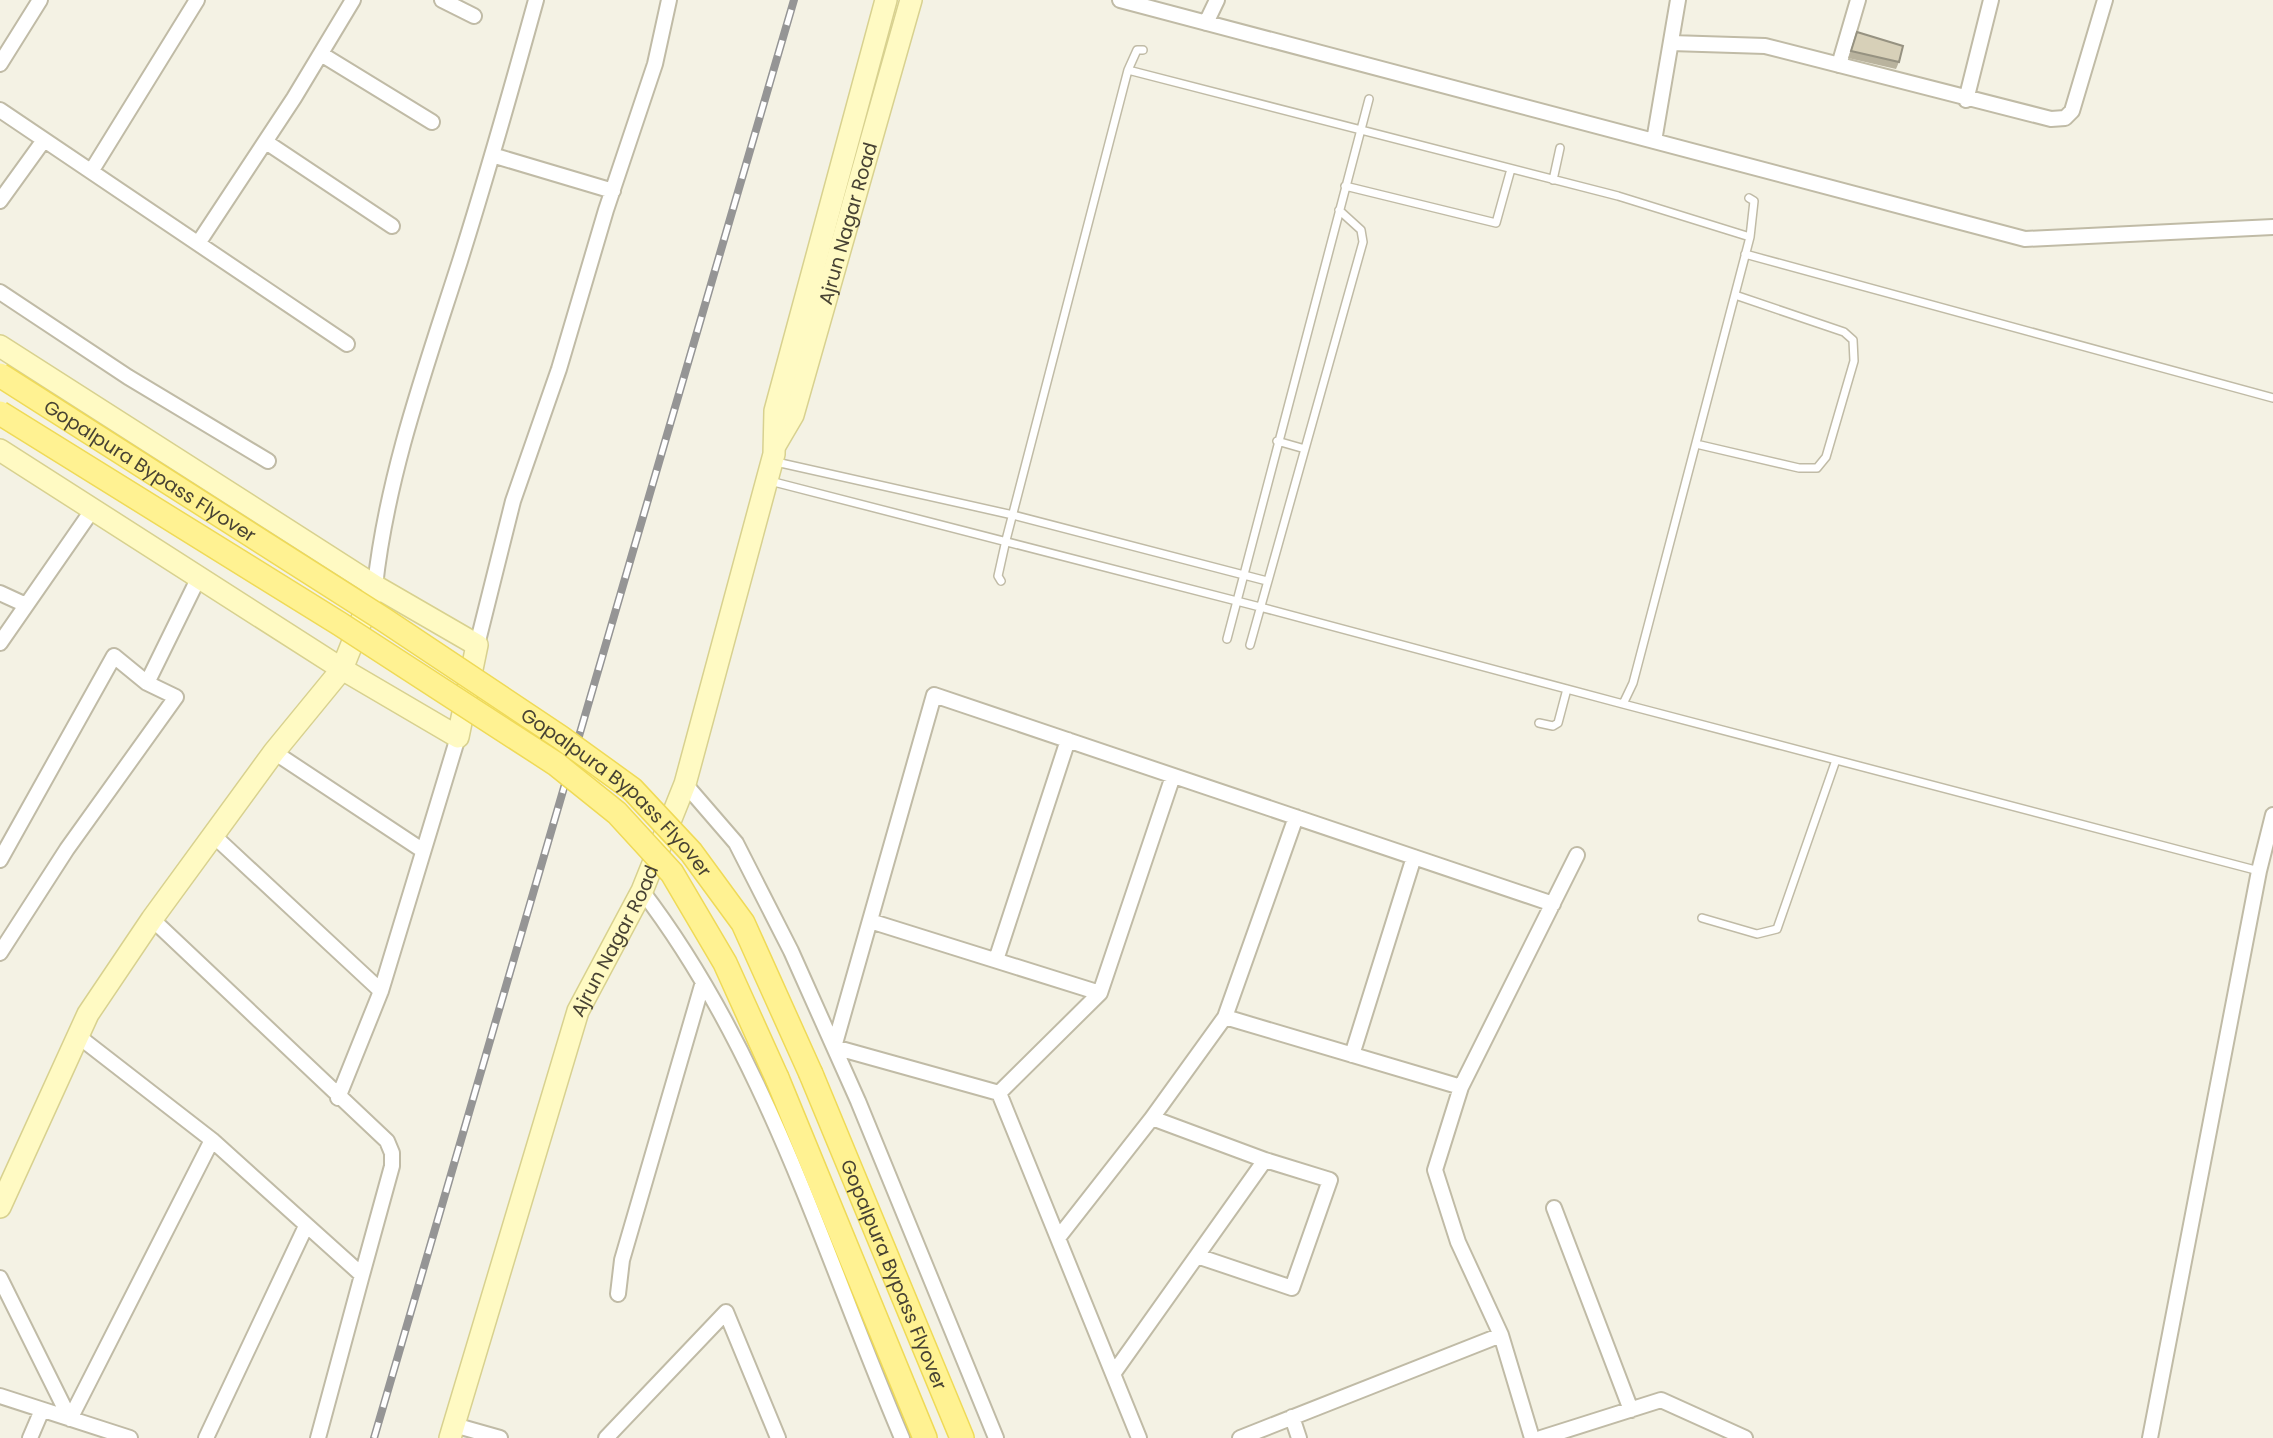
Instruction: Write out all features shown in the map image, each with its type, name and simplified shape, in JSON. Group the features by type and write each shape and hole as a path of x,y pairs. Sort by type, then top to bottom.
{"main road":[{"name":"Gopalpura Bypass Flyover","path":"0,375 383,620 560,737 632,789 691,852 743,923 811,1074 962,1438"},
{"name":"Gopalpura Bypass Flyover","path":"0,413 340,624 556,764 617,813 672,873 725,963 777,1078 925,1438"}],"street":[{"path":"0,64 40,0"},
{"path":"92,170 197,0"},
{"path":"199,242 266,142 353,0"},
{"path":"442,0 474,16"},
{"path":"0,1207 5,1183 88,1014 152,919 274,752 342,668 375,586 379,545 405,435 492,155 536,0"},
{"path":"338,1098 381,992 458,737 477,645 513,501 559,369 655,64 669,0"},
{"name":"Ajrun Nagar Road","path":"771,462 775,411 886,0"},
{"name":"Ajrun Nagar Road","path":"452,1432 578,1011 642,891 685,784 771,462 793,415 911,0"},
{"path":"1120,0 2025,239 2273,227"},
{"path":"1206,23 1217,0"},
{"path":"1654,141 1678,0"},
{"path":"1839,65 1858,0"},
{"path":"1966,100 1991,0"},
{"path":"1671,43 1765,46 1966,100 2051,119 2064,118 2072,111 2105,0"},
{"path":"321,54 432,122"},
{"path":"0,110 347,344"},
{"path":"0,201 44,140"},
{"path":"266,142 392,226"},
{"path":"492,155 613,191"},
{"path":"0,292 128,377 268,461"},
{"path":"0,346 375,586 477,645"},
{"path":"0,450 342,668 458,737"},
{"path":"0,643 93,509"},
{"path":"147,683 200,575"},
{"path":"0,593 26,606"},
{"path":"0,860 114,656 147,683 176,697 67,849 1,951"},
{"path":"834,1047 934,695 1553,904"},
{"path":"996,960 1069,740"},
{"path":"274,752 422,850"},
{"path":"999,1093 1100,993 1173,776"},
{"path":"685,784 736,843 791,951 834,1047 996,1438"},
{"path":"2150,1438 2259,871 2273,815"},
{"path":"1058,1238 1152,1118 1225,1017 1296,817"},
{"path":"214,835 381,992"},
{"path":"1532,1438 1501,1335 1458,1242 1435,1170 1461,1087 1577,855"},
{"path":"1352,1055 1414,857"},
{"path":"642,891 666,922 726,1018 770,1114 902,1438"},
{"path":"152,919 338,1098 387,1141 392,1153 393,1166 318,1438"},
{"path":"870,921 1100,993"},
{"path":"618,1294 622,1260 704,982"},
{"path":"1225,1017 1461,1087"},
{"path":"79,1036 212,1140 362,1275"},
{"path":"834,1047 999,1093"},
{"path":"999,1093 1139,1438"},
{"path":"1152,1118 1265,1160 1330,1180 1292,1288 1197,1256"},
{"path":"70,1419 212,1140"},
{"path":"1114,1374 1265,1160"},
{"path":"1554,1208 1630,1410"},
{"path":"206,1438 306,1226"},
{"path":"0,1278 70,1419"},
{"path":"606,1438 726,1312 778,1438"},
{"path":"1240,1438 1501,1335"},
{"path":"0,1395 130,1438"},
{"path":"1541,1438 1661,1400 1745,1438"},
{"path":"30,1438 42,1410"},
{"path":"1292,1417 1300,1438"},
{"path":"452,1432 500,1438"}],"lane":[{"path":"1001,581 998,576 1006,540 1128,70 1137,50 1143,50"},
{"path":"1128,70 1553,180 1750,237"},
{"path":"1227,639 1369,99"},
{"path":"1553,180 1560,148"},
{"path":"1345,186 1496,223 1511,169"},
{"path":"1623,704 1633,683 1750,237 1755,211 1754,201 1749,198"},
{"path":"1250,645 1363,242 1361,230 1339,210"},
{"path":"1745,254 2273,398"},
{"path":"1696,444 1800,468 1817,468 1826,457 1854,361 1853,340 1844,332 1735,295"},
{"path":"1278,440 1305,449"},
{"path":"771,462 1013,515 1267,581"},
{"path":"771,462 1006,540 1623,704 1680,722 2259,871"},
{"path":"1539,723 1553,726 1558,723 1567,689"},
{"path":"1702,918 1757,934 1777,929 1836,760"}],"building":[{"path":"1857,32 1903,46 1899,62 1851,51"}],"railway":[{"path":"374,1438 794,0"}]}
